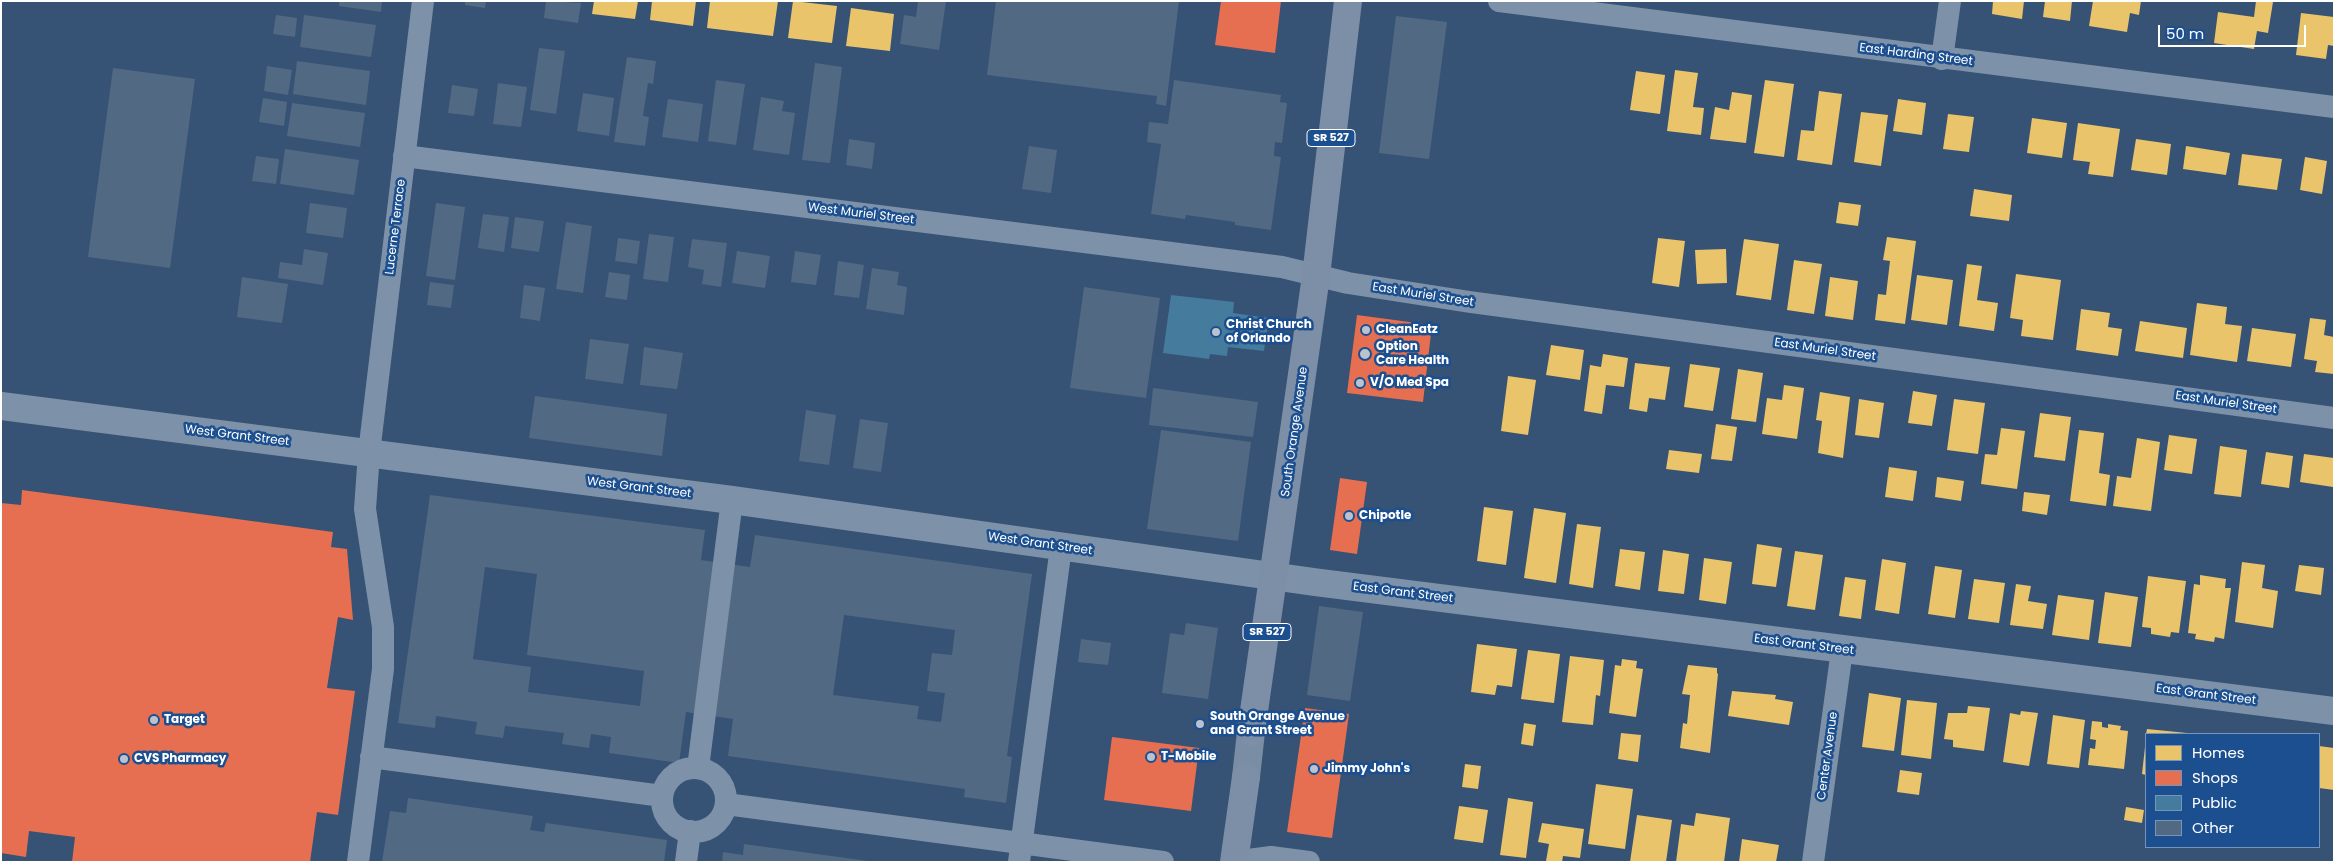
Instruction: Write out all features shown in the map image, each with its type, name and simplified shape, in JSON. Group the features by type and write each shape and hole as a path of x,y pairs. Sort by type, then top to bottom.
{"main road":[{"name":"South Orange Avenue","path":"1234,862 1316,276 1348,1"}],"street":[{"name":"Lucerne Terrace","path":"358,862 383,669 384,628 365,509 369,453 423,1"},
{"name":"East Harding Street","path":"1499,1 1942,59 2334,107"},
{"path":"1942,59 1950,1"},
{"name":"West Muriel Street","path":"404,156 1282,267 1316,276"},
{"name":"East Muriel Street","path":"1316,276 1348,283 1475,303 2334,418"},
{"name":"West Grant Street","path":"1,406 732,500 1061,548 1275,576"},
{"path":"698,768 732,500"},
{"path":"1021,853 1061,548"},
{"name":"East Grant Street","path":"1275,576 1842,650 2334,711"},
{"name":"Center Avenue","path":"1813,862 1842,650"},
{"path":"371,757 662,796"},
{"path":"698,768 710,772 719,780 725,791 726,804 721,816 713,825 702,830 690,831 678,827 668,819 663,808 662,796 666,784 674,774 686,769 698,768"},
{"path":"726,804 1021,853 1163,862"},
{"path":"686,862 690,831"},
{"path":"1234,862 1271,857 1308,862"}],"building: Homes":[{"path":"594,1 638,1 635,19 592,14"},
{"path":"652,1 696,1 693,26 650,20"},
{"path":"710,1 778,1 773,36 707,28"},
{"path":"793,1 837,6 832,43 788,38"},
{"path":"1993,1 2024,1 2022,19 1992,14"},
{"path":"2045,1 2072,1 2070,21 2043,17"},
{"path":"2093,1 2141,1 2139,15 2130,13 2127,32 2089,26"},
{"path":"2256,1 2273,2 2268,33 2257,31 2254,49 2214,43 2218,12 2254,17"},
{"path":"851,8 894,14 890,51 846,46"},
{"path":"2301,13 2334,17 2334,46 2328,45 2326,59 2296,55"},
{"path":"1675,70 1698,73 1693,107 1704,108 1701,135 1667,131"},
{"path":"1636,71 1665,75 1660,114 1630,110"},
{"path":"1765,80 1794,84 1784,157 1754,153"},
{"path":"1819,91 1842,94 1832,165 1797,160 1801,130 1814,131"},
{"path":"1732,92 1752,95 1746,143 1710,139 1715,107 1729,110"},
{"path":"1898,99 1926,103 1922,135 1893,131"},
{"path":"1861,112 1888,115 1881,166 1854,162"},
{"path":"1948,114 1974,117 1969,152 1943,149"},
{"path":"2032,118 2067,123 2062,158 2027,153"},
{"path":"2078,123 2120,129 2113,177 2088,174 2090,162 2073,160"},
{"path":"2136,139 2171,144 2167,175 2131,170"},
{"path":"2186,146 2230,153 2226,175 2183,169"},
{"path":"2242,154 2282,159 2277,190 2238,185"},
{"path":"2305,157 2327,161 2322,194 2300,190"},
{"path":"1974,189 2012,195 2009,221 1970,216"},
{"path":"1839,202 1861,205 1858,226 1836,223"},
{"path":"1887,237 1916,241 1905,324 1875,320 1878,294 1886,295 1890,261 1883,260"},
{"path":"1658,238 1685,241 1679,287 1652,283"},
{"path":"1744,239 1779,244 1771,300 1736,295"},
{"path":"1726,249 1727,283 1697,284 1695,250"},
{"path":"1794,260 1822,264 1814,314 1787,310"},
{"path":"1967,264 1982,266 1977,300 1998,303 1994,331 1959,326"},
{"path":"2016,274 2061,280 2053,340 2021,336 2023,320 2010,318"},
{"path":"1917,275 1953,280 1947,325 1911,320"},
{"path":"1830,277 1858,281 1853,320 1825,316"},
{"path":"2197,303 2227,307 2225,324 2242,326 2237,362 2190,355"},
{"path":"2081,309 2110,313 2108,327 2122,329 2118,356 2076,350"},
{"path":"2310,318 2326,320 2324,335 2334,337 2334,374 2315,372 2317,361 2304,359"},
{"path":"2140,321 2187,328 2183,358 2135,351"},
{"path":"2252,328 2296,334 2291,367 2247,361"},
{"path":"1551,345 1584,350 1580,380 1546,375"},
{"path":"1603,354 1628,358 1624,387 1606,385 1602,414 1584,411 1590,365 1601,367"},
{"path":"1635,363 1670,367 1665,400 1649,398 1647,412 1629,409"},
{"path":"1690,364 1720,368 1713,411 1684,407"},
{"path":"1738,369 1763,373 1756,422 1731,419"},
{"path":"1508,376 1536,380 1528,435 1501,431"},
{"path":"1784,385 1804,388 1797,439 1762,434 1767,398 1782,400"},
{"path":"1913,391 1937,395 1932,426 1908,423"},
{"path":"1820,392 1850,397 1843,458 1818,453 1822,421 1816,420"},
{"path":"1859,399 1884,403 1879,438 1855,435"},
{"path":"1954,399 1985,403 1978,454 1947,450"},
{"path":"2040,413 2071,417 2065,461 2034,457"},
{"path":"1716,424 1737,427 1732,461 1711,459"},
{"path":"2001,428 2025,431 2017,489 1981,484 1985,454 1997,455"},
{"path":"2079,430 2104,433 2099,473 2110,475 2106,506 2070,501"},
{"path":"2169,435 2197,439 2192,474 2164,470"},
{"path":"2137,438 2160,442 2151,511 2113,506 2117,476 2131,478"},
{"path":"2220,446 2247,450 2241,497 2214,494"},
{"path":"1669,450 1702,454 1699,473 1666,469"},
{"path":"2266,452 2293,456 2289,488 2261,484"},
{"path":"2304,454 2334,458 2333,487 2300,482"},
{"path":"1889,467 1917,471 1913,501 1885,497"},
{"path":"1937,477 1964,481 1961,501 1935,497"},
{"path":"2024,492 2050,495 2047,515 2022,511"},
{"path":"1484,507 1513,511 1506,565 1477,561"},
{"path":"1534,508 1566,513 1556,583 1524,578"},
{"path":"1577,524 1601,527 1593,588 1569,584"},
{"path":"1757,544 1782,548 1776,587 1752,584"},
{"path":"1620,549 1645,552 1640,590 1615,586"},
{"path":"1663,550 1689,554 1684,594 1658,591"},
{"path":"1795,551 1823,555 1815,610 1787,606"},
{"path":"1704,558 1732,562 1726,604 1699,600"},
{"path":"1882,559 1906,563 1899,614 1875,610"},
{"path":"2242,562 2265,565 2262,588 2278,591 2273,628 2235,622"},
{"path":"2299,565 2324,568 2321,595 2295,591"},
{"path":"1935,566 1962,570 1955,618 1928,614"},
{"path":"2200,575 2226,579 2225,588 2231,588 2224,639 2215,637 2214,642 2195,639 2196,634 2188,633 2194,584 2200,585"},
{"path":"2148,576 2186,581 2179,633 2171,632 2170,637 2151,634 2151,628 2142,627"},
{"path":"1845,577 1866,580 1861,619 1839,616"},
{"path":"1974,579 2005,583 1999,623 1968,619"},
{"path":"2016,584 2031,586 2028,601 2047,604 2043,629 2010,625"},
{"path":"2105,592 2138,597 2131,647 2098,643"},
{"path":"2058,595 2094,600 2089,640 2052,635"},
{"path":"1477,644 1517,649 1512,687 1497,685 1495,695 1471,692"},
{"path":"1528,650 1560,654 1554,703 1521,699"},
{"path":"1570,656 1604,660 1600,696 1596,695 1593,725 1562,722"},
{"path":"1622,659 1637,661 1636,668 1643,669 1636,717 1609,713 1615,665 1621,666"},
{"path":"1688,665 1717,668 1710,753 1680,748 1683,723 1687,724 1690,695 1682,694"},
{"path":"1732,691 1776,695 1775,699 1793,702 1789,725 1728,716"},
{"path":"1869,693 1901,698 1894,751 1862,747"},
{"path":"1907,700 1937,703 1931,759 1901,755"},
{"path":"1968,706 1990,708 1984,751 1953,747 1953,740 1944,739 1948,713 1967,713"},
{"path":"2021,711 2038,713 2029,766 2003,762 2010,713 2020,715"},
{"path":"2053,715 2085,720 2079,768 2047,764"},
{"path":"2092,721 2102,722 2102,727 2108,728 2108,724 2121,726 2120,730 2128,731 2124,769 2088,765 2090,748 2095,749 2096,740 2090,739"},
{"path":"1524,723 1536,725 1533,746 1521,744"},
{"path":"2147,729 2187,733 2146,733"},
{"path":"1621,733 1641,735 1638,762 1618,759"},
{"path":"2320,746 2334,748 2334,790 2320,788"},
{"path":"2145,747 2145,775 2142,774"},
{"path":"1465,764 1481,766 1478,789 1462,787"},
{"path":"1900,770 1922,773 1919,795 1897,792"},
{"path":"1596,784 1633,789 1625,849 1588,844"},
{"path":"1508,798 1533,802 1526,858 1500,855"},
{"path":"1459,806 1488,810 1483,843 1454,839"},
{"path":"2126,807 2144,810 2142,823 2124,820"},
{"path":"1696,813 1730,818 1724,862 1676,862 1681,824 1694,826"},
{"path":"1637,815 1672,820 1666,862 1630,862"},
{"path":"1542,823 1584,829 1580,858 1563,856 1562,862 1546,861 1549,844 1538,842"},
{"path":"1742,839 1779,845 1776,862 1739,862"}],"building: Shops":[{"path":"1221,1 1281,1 1275,53 1215,45"},
{"path":"1357,315 1432,325 1423,402 1347,393"},
{"name":"Chipotle","path":"1340,478 1367,482 1357,554 1330,550"},
{"path":"22,490 333,532 331,547 347,549 353,620 338,617 327,688 355,691 338,815 317,812 310,862 72,862 75,837 29,831 26,857 1,853 1,503 21,505"},
{"path":"1305,708 1349,714 1332,838 1287,832"},
{"path":"1112,737 1199,748 1191,811 1104,800"}],"building: Public":[{"name":"Christ Church of Orlando","path":"1171,295 1234,302 1233,313 1269,318 1264,351 1228,347 1227,356 1210,354 1209,359 1163,353"}],"building: Other":[{"path":"339,1 382,1 381,12 339,6"},
{"path":"465,1 486,1 485,8 465,5"},
{"path":"546,1 581,3 578,23 544,18"},
{"path":"918,1 946,1 939,50 900,44 904,15 916,17"},
{"path":"996,1 1179,1 1166,106 1156,104 1157,96 987,75"},
{"path":"276,15 297,18 295,37 273,34"},
{"path":"304,15 376,25 371,57 300,47"},
{"path":"1396,16 1447,22 1429,159 1379,153"},
{"path":"539,48 565,51 556,114 530,110"},
{"path":"627,57 656,61 653,84 648,83 643,116 649,117 645,146 614,142"},
{"path":"297,61 370,71 366,105 293,94"},
{"path":"815,63 842,67 830,163 802,160"},
{"path":"267,66 292,70 288,95 264,91"},
{"path":"113,68 195,79 170,268 88,257"},
{"path":"716,80 745,84 736,145 708,141"},
{"path":"1174,80 1281,95 1280,102 1287,103 1282,143 1275,142 1274,156 1281,157 1271,230 1235,225 1235,222 1186,215 1185,219 1151,214 1161,144 1147,142 1149,122 1168,124"},
{"path":"498,83 527,87 521,127 493,124"},
{"path":"452,85 478,89 474,116 448,113"},
{"path":"583,93 614,98 609,136 577,131"},
{"path":"761,97 784,101 782,111 795,113 789,155 753,150"},
{"path":"263,98 287,102 284,126 259,122"},
{"path":"668,99 703,104 698,142 662,137"},
{"path":"292,103 365,113 360,147 287,136"},
{"path":"849,139 875,143 872,169 846,165"},
{"path":"1029,146 1057,150 1051,193 1022,189"},
{"path":"285,149 359,160 354,195 280,184"},
{"path":"256,156 279,159 276,184 252,181"},
{"path":"310,203 347,208 343,238 306,233"},
{"path":"436,203 465,207 455,280 426,276"},
{"path":"483,214 509,217 504,252 478,248"},
{"path":"515,217 544,221 539,252 511,248"},
{"path":"566,222 592,226 583,293 556,289"},
{"path":"649,234 674,237 668,282 643,279"},
{"path":"618,238 640,241 637,264 615,261"},
{"path":"692,239 727,243 721,287 702,284 704,270 688,267"},
{"path":"304,249 328,253 323,285 278,278 280,262 302,265"},
{"path":"737,251 770,256 765,288 732,283"},
{"path":"795,251 821,255 816,285 791,282"},
{"path":"838,261 864,265 859,298 834,295"},
{"path":"872,268 899,272 897,285 907,287 904,315 866,309"},
{"path":"609,272 630,275 627,300 605,297"},
{"path":"242,277 288,284 282,323 237,317"},
{"path":"430,282 454,285 451,308 427,305"},
{"path":"524,285 545,288 540,321 520,318"},
{"path":"1084,287 1160,298 1146,398 1070,388"},
{"path":"590,339 629,344 623,384 585,379"},
{"path":"644,347 683,353 677,389 640,385"},
{"path":"1153,388 1258,402 1253,437 1149,425"},
{"path":"535,396 667,414 662,456 529,438"},
{"path":"806,410 836,415 829,465 799,461"},
{"path":"860,419 888,423 881,472 853,468"},
{"path":"1161,430 1251,442 1238,541 1147,529"},
{"path":"430,495 705,530 701,560 750,567 755,535 1032,574 1007,756 1012,757 1006,803 964,797 965,789 728,756 733,719 686,712 679,763 609,753 611,737 591,734 589,748 562,744 564,733 505,726 503,738 475,734 477,722 436,716 435,728 398,723","holes":["485,567 537,574 527,655 644,671 640,706 528,692 531,667 473,659","844,615 955,630 952,655 932,653 927,691 945,693 941,722 917,719 919,706 833,695"]},
{"path":"1319,606 1363,612 1350,701 1307,695"},
{"path":"1186,623 1218,628 1208,699 1162,693 1170,633 1184,635"},
{"path":"1081,639 1111,643 1108,665 1078,662"},
{"path":"408,798 533,816 530,830 544,832 546,823 667,840 664,862 382,862 390,811 406,813"},
{"path":"744,844 868,862 722,862 723,852 743,855"}],"place":[{"name":"CleanEatz","path":"1366,330"},
{"name":"Christ Church of Orlando","path":"1216,332"},
{"name":"Option Care Health","path":"1365,354"},
{"name":"V/O Med Spa","path":"1360,383"},
{"name":"Chipotle","path":"1349,516"},
{"name":"Target","path":"154,720"},
{"name":"South Orange Avenue and Grant Street","path":"1200,724"},
{"name":"T-Mobile","path":"1151,757"},
{"name":"CVS Pharmacy","path":"124,759"},
{"name":"Jimmy John's","path":"1314,769"}]}
